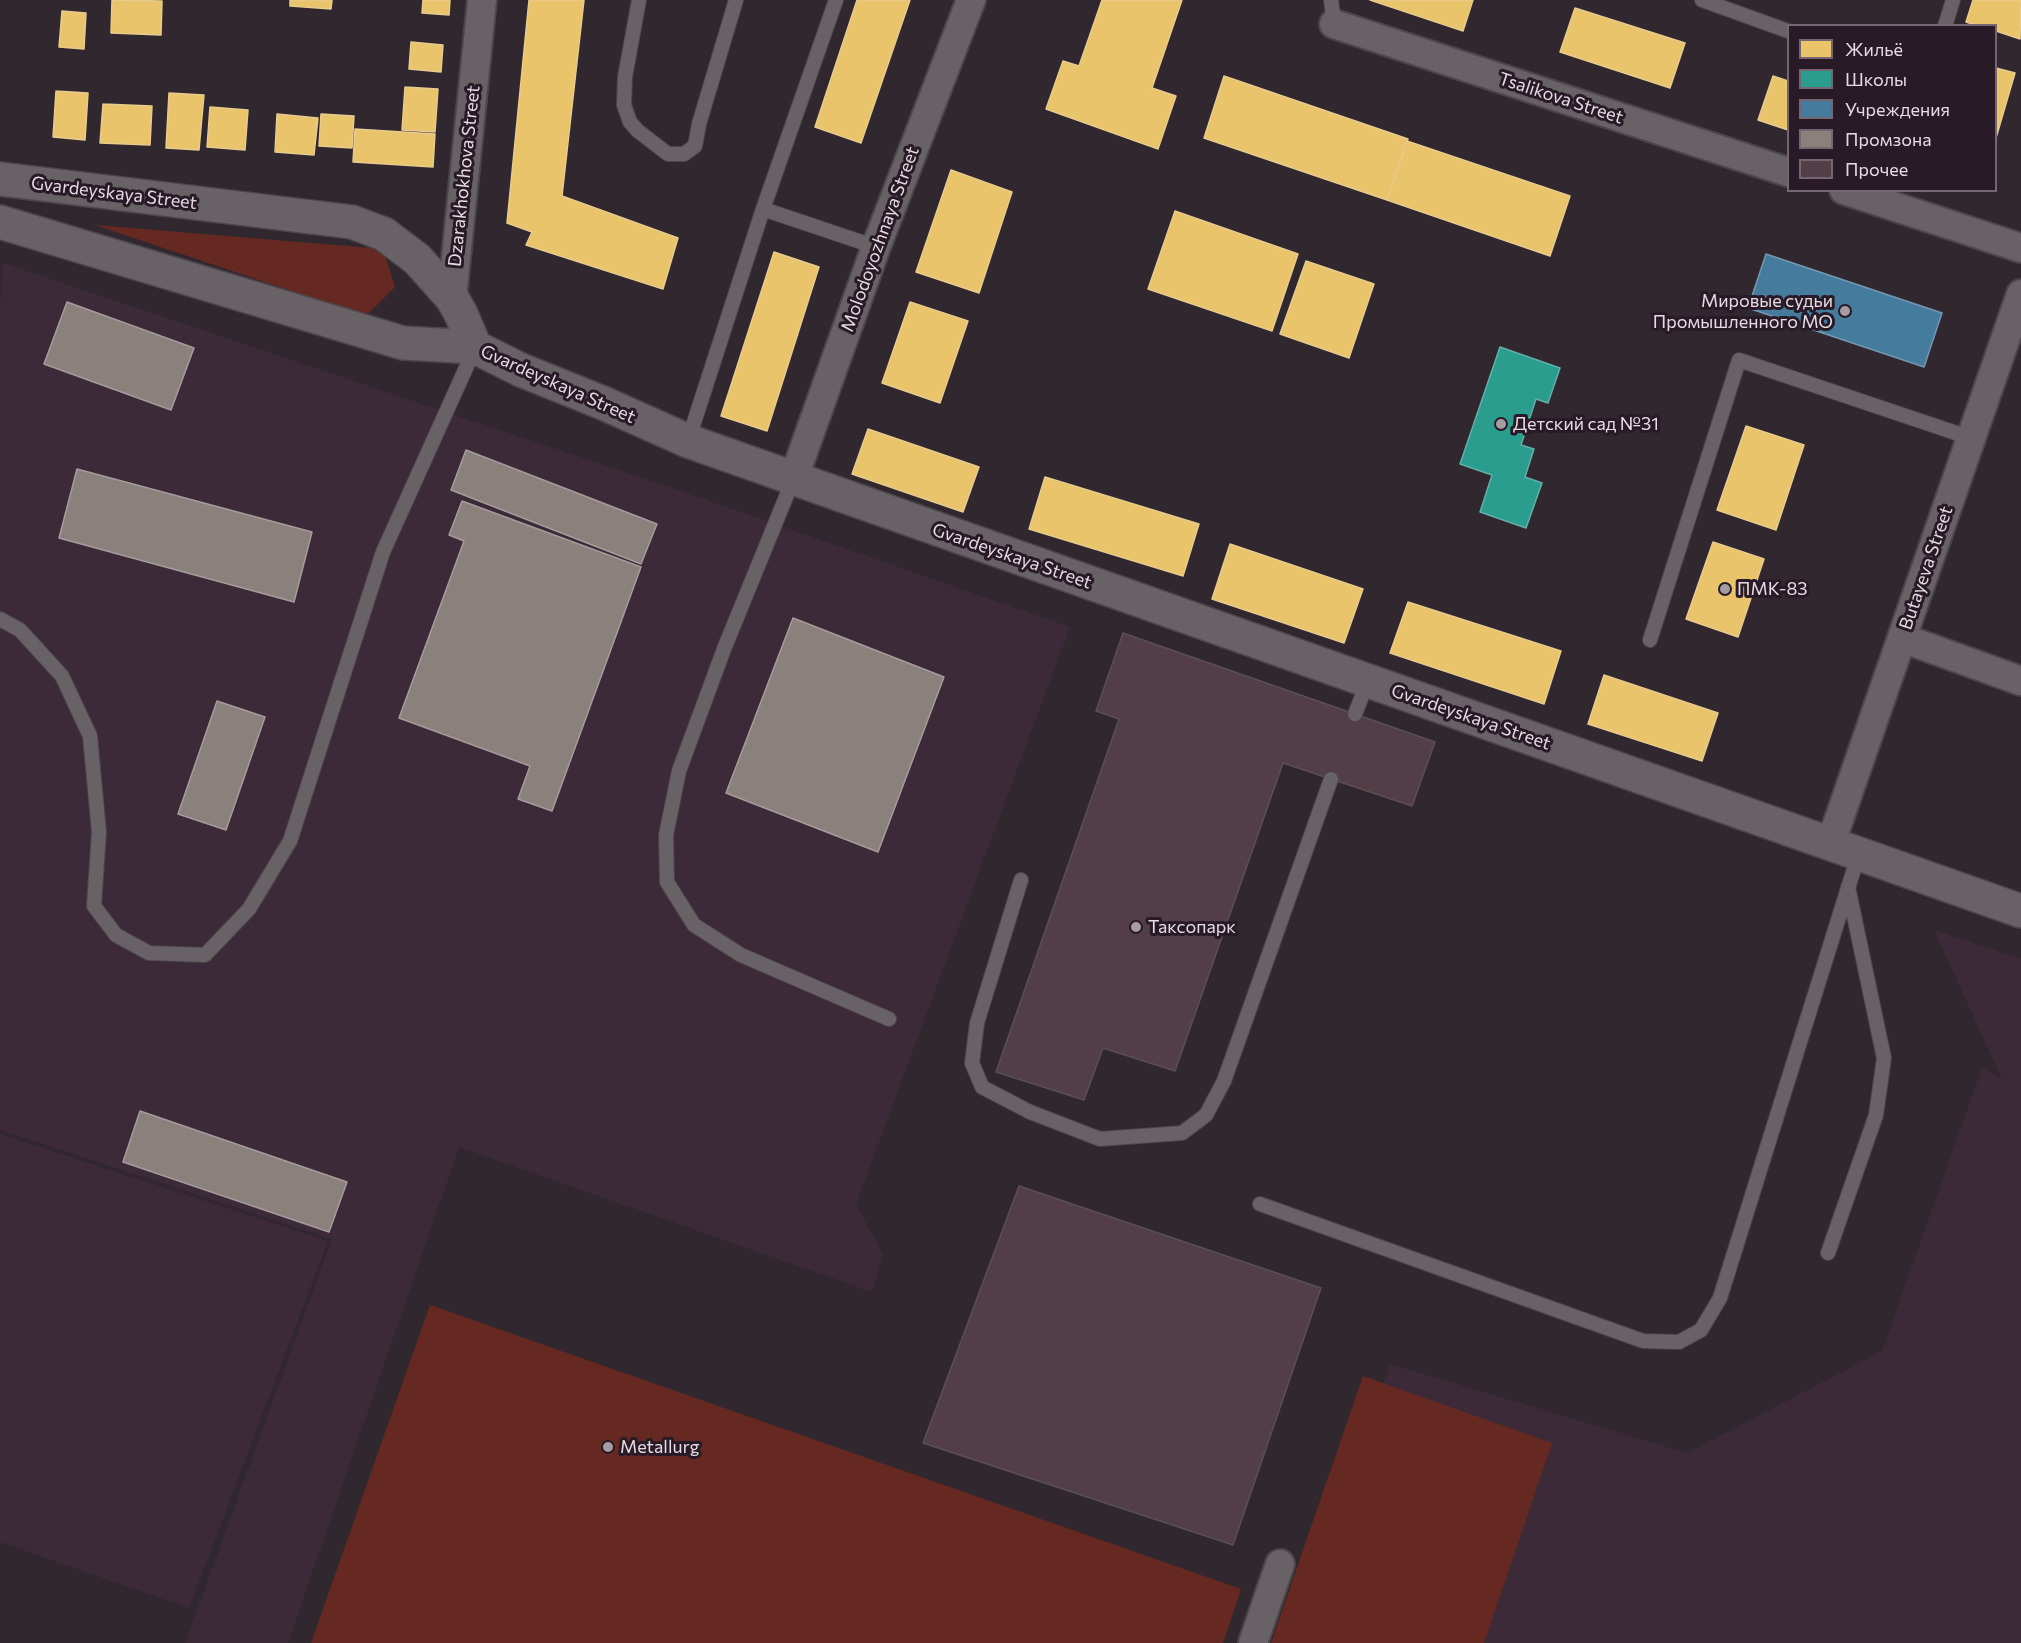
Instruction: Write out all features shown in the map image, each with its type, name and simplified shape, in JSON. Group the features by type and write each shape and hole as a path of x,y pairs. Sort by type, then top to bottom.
{"street":[{"name":"Dzarakhokhova Street","path":"452,298 482,0"},
{"name":"Molodoyozhnaya Street","path":"793,480 876,247 971,0"},
{"name":"Tsalikova Street","path":"1333,12 1787,172"},
{"name":"Gvardeyskaya Street","path":"0,179 352,222 384,234 409,253 452,298"},
{"path":"1856,192 1890,198 2021,248"},
{"name":"Gvardeyskaya Street","path":"0,222 403,343 476,347 521,370 688,441 793,480 2021,910"},
{"name":"Butayeva Street","path":"1844,847 1837,825 2021,294"},
{"path":"452,298 476,347"},
{"path":"1902,638 2021,681"},
{"path":"1253,1643 1280,1564"}],"lane":[{"path":"639,0 625,77 624,105 630,122 638,131 668,154 684,154 695,146 699,124 736,0"},
{"path":"688,441 763,210 836,0"},
{"path":"1702,0 1787,31"},
{"path":"1946,24 1953,0"},
{"path":"763,210 876,247"},
{"path":"0,620 20,630 62,676 90,736 99,832 94,906 116,935 149,953 206,955 249,909 290,841 383,552 476,347"},
{"path":"1650,640 1739,360 1971,438"},
{"path":"793,480 724,649 680,771 666,835 667,882 694,925 741,955 889,1019"},
{"path":"1355,714 1368,681"},
{"path":"1021,880 977,1023 972,1063 982,1087 1030,1112 1100,1139 1182,1133 1206,1115 1224,1081 1332,779"},
{"path":"1828,1253 1876,1115 1884,1058 1848,885 1844,847"},
{"path":"1260,1204 1643,1341 1678,1342 1701,1330 1720,1298 1848,885"}],"shaded area":[{"path":"95,225 383,249 395,287 366,316"},
{"path":"3,263 672,488 1070,627 856,1204 883,1255 872,1292 459,1147 288,1643 185,1643 332,1239 0,1130 0,307"},
{"path":"1934,930 2021,959 2021,1643 1293,1643 1390,1364 1687,1453 1882,1351 1982,1068 2002,1079"},
{"path":"0,1134 328,1241 189,1608 0,1542"},
{"name":"Metallurg","path":"430,1305 1241,1589 1223,1643 311,1643"},
{"path":"1363,1376 1552,1443 1484,1643 1271,1643"}],"building: Жильё":[{"path":"112,0 162,1 161,35 111,33"},
{"path":"290,0 332,0 331,9 290,6"},
{"path":"423,0 450,0 449,15 422,13"},
{"path":"529,0 584,0 562,196 678,238 663,289 526,245 532,232 507,223"},
{"path":"857,0 910,0 861,143 815,127"},
{"path":"1102,0 1182,0 1152,88 1176,96 1158,149 1046,109 1063,61 1079,66"},
{"path":"1370,0 1473,0 1463,31"},
{"path":"1973,0 2021,0 2020,39 1997,31 1997,24 1966,22"},
{"path":"1575,8 1685,43 1670,88 1560,52"},
{"path":"62,11 86,13 84,49 59,47"},
{"path":"411,42 443,45 441,72 409,69"},
{"path":"1997,68 2015,73 1997,135"},
{"path":"1224,76 1408,139 1387,200 1204,138"},
{"path":"1773,76 1787,81 1787,130 1758,120"},
{"path":"405,87 438,89 435,132 402,130"},
{"path":"56,91 88,93 85,140 53,137"},
{"path":"169,93 204,95 199,150 166,148"},
{"path":"103,104 152,106 150,145 100,143"},
{"path":"210,107 248,110 245,150 207,147"},
{"path":"277,114 318,118 314,155 275,152"},
{"path":"321,114 354,116 352,148 319,146"},
{"path":"355,129 435,134 433,167 353,162"},
{"path":"1407,141 1570,196 1550,256 1387,200"},
{"path":"951,170 1012,192 979,293 916,272"},
{"path":"1175,211 1298,254 1272,331 1148,289"},
{"path":"774,252 819,267 767,431 721,416"},
{"path":"1306,261 1374,284 1349,358 1280,334"},
{"path":"910,302 968,321 940,403 882,383"},
{"path":"1746,426 1804,445 1776,530 1717,510"},
{"path":"868,429 979,467 963,512 852,474"},
{"path":"1045,477 1199,524 1183,576 1029,529"},
{"name":"ПМК-83","path":"1713,542 1764,559 1738,637 1686,619"},
{"path":"1230,544 1363,589 1344,643 1212,599"},
{"path":"1408,602 1561,651 1544,704 1390,653"},
{"path":"1604,675 1718,713 1702,761 1588,724"}],"building: Школы":[{"name":"Детский сад №31","path":"1500,347 1560,368 1548,403 1536,399 1521,445 1534,449 1525,477 1542,483 1526,528 1480,512 1492,475 1460,464"}],"building: Учреждения":[{"name":"Мировые судьи Промышленного МО","path":"1766,254 1942,313 1924,367 1748,308"}],"building: Промзона":[{"path":"67,302 194,348 171,410 44,364"},
{"path":"466,450 657,524 641,564 451,490"},
{"path":"77,469 312,532 294,602 59,538"},
{"path":"462,501 641,567 552,811 518,799 530,766 399,718 464,541 449,535"},
{"path":"793,618 944,677 878,852 726,793"},
{"path":"217,701 265,717 226,830 178,814"},
{"path":"140,1111 347,1182 329,1232 123,1162"}],"building: Прочее":[{"name":"Таксопарк","path":"1123,633 1435,742 1412,806 1283,763 1175,1071 1103,1048 1084,1100 996,1072 1119,719 1096,711"},
{"path":"1019,1186 1321,1288 1233,1545 923,1443"}],"place":[{"name":"Мировые судьи Промышленного МО","path":"1845,311"},
{"name":"Детский сад №31","path":"1501,424"},
{"name":"ПМК-83","path":"1725,589"},
{"name":"Таксопарк","path":"1136,927"},
{"name":"Metallurg","path":"608,1447"}]}
